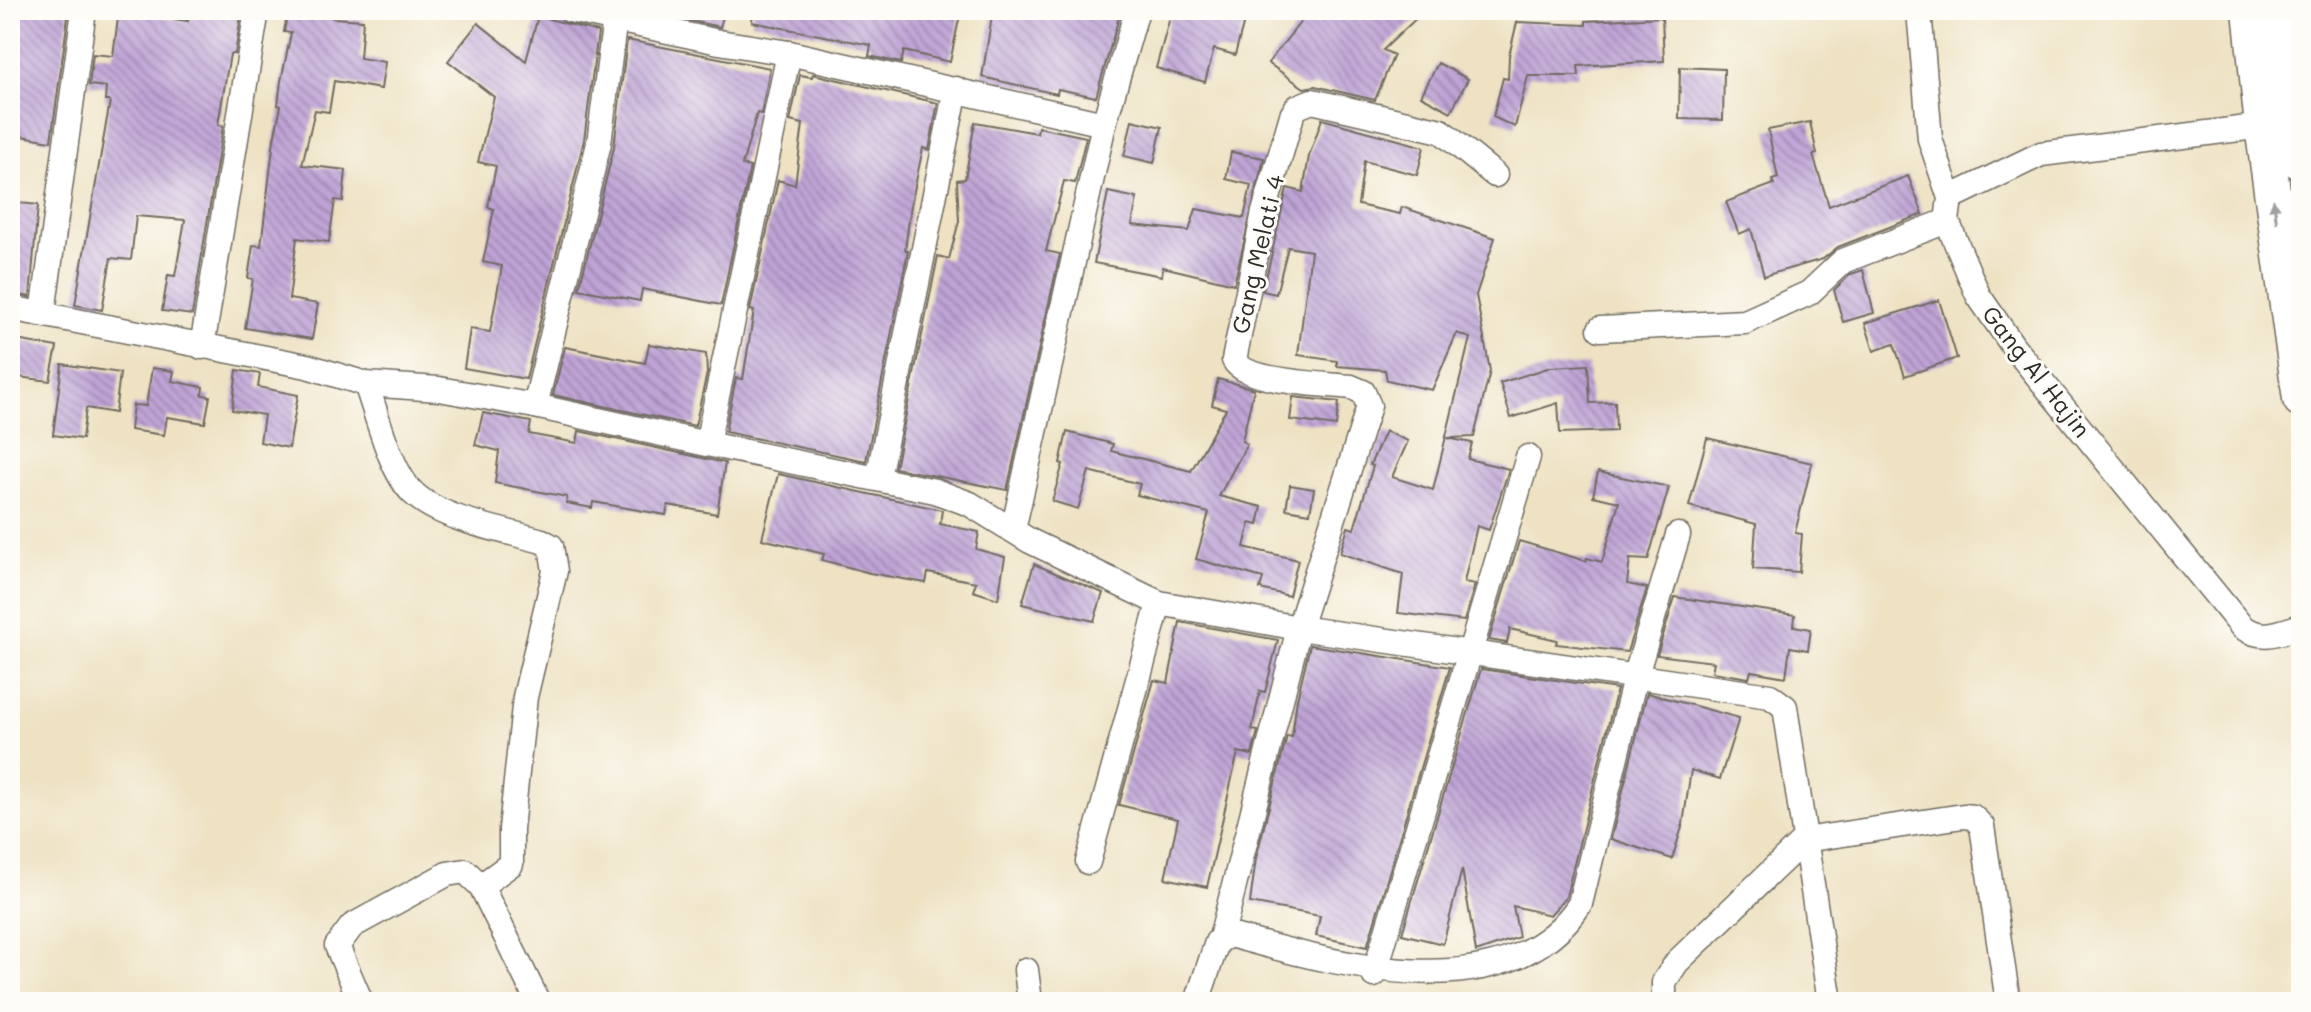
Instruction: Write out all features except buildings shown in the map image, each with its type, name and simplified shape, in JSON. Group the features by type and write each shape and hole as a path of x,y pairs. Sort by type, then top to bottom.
{"highway":[{"path":"2251,10 2263,126 2301,399"},
{"path":"2284,10 2301,162"}],"street":[{"path":"43,313 84,10"},
{"path":"202,347 257,10"},
{"path":"570,10 615,15 1104,124"},
{"path":"1013,530 1104,124 1137,10"},
{"name":"Gang Al Hajin","path":"1919,10 1930,139 1948,210 1978,295 2061,405 2242,627 2254,635 2266,637 2301,626"},
{"path":"535,406 599,143 615,15"},
{"path":"707,444 789,53"},
{"path":"878,478 956,89"},
{"name":"Gang Melati 4","path":"1299,628 1369,406 1363,392 1351,387 1257,375 1238,367 1234,360 1264,212 1289,122 1297,107 1312,101 1441,131 1495,175"},
{"path":"1600,329 1745,322 1809,293 1843,261 1948,210 2041,154 2263,126"},
{"path":"10,308 307,366 366,384 439,389 535,406 935,491 970,504 1013,530 1159,603 1299,628 1469,650 1635,678 1770,696 1785,707 1830,1002"},
{"path":"366,384 397,468 412,492 438,510 542,541 551,546 555,560 525,697 511,829 511,864 481,886"},
{"path":"1374,975 1528,457"},
{"path":"1219,940 1230,935 1374,975 1437,983 1514,968 1546,951 1567,928 1580,904 1635,678 1678,535"},
{"path":"1088,862 1159,603"},
{"path":"1197,998 1219,940 1299,628"},
{"path":"1664,1002 1664,982 1677,962 1802,828 1963,816 1979,821 2008,1002"},
{"path":"361,1002 337,946 352,926 447,874 465,871 481,886 538,1002"},
{"path":"1026,970 1030,1002"}]}
